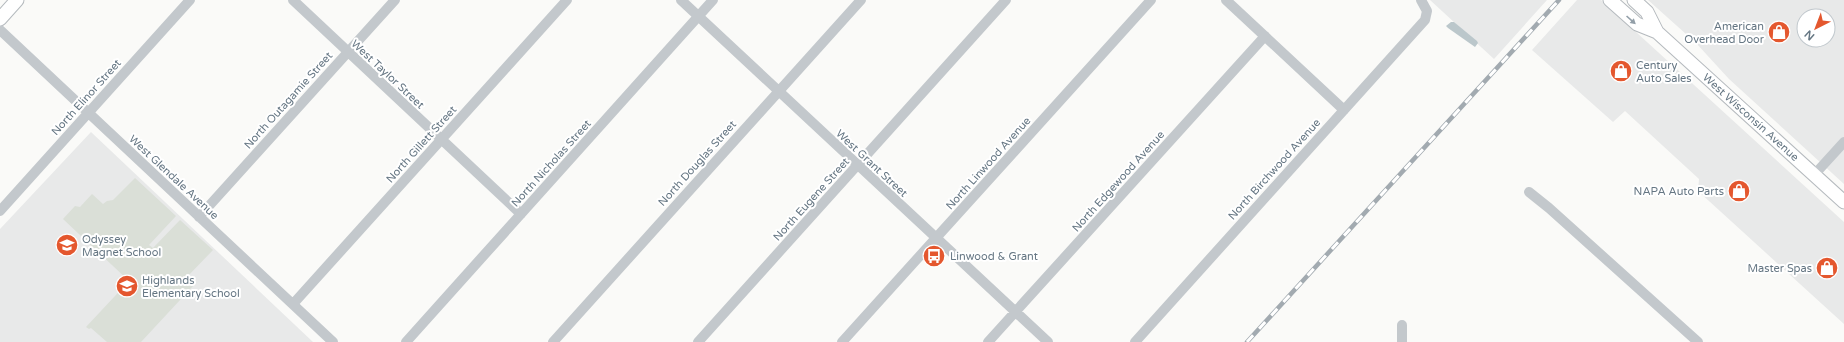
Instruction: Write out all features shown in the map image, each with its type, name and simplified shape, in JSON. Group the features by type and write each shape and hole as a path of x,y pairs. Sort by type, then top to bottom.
{"main road":[{"path":"0,19 17,0"},
{"name":"West Wisconsin Avenue","path":"1610,0 1636,24 1658,32"},
{"name":"West Wisconsin Avenue","path":"1634,0 1647,12 1658,32 1844,202"}],"street":[{"name":"North Elinor Street","path":"0,211 190,0"},
{"name":"West Taylor Street","path":"293,0 521,214"},
{"name":"North Outagamie Street","path":"199,217 395,0"},
{"name":"North Gillett Street","path":"293,304 567,0"},
{"name":"West Grant Street","path":"681,0 1048,342"},
{"name":"North Nicholas Street","path":"406,342 713,0"},
{"name":"North Douglas Street","path":"553,342 861,0"},
{"name":"North Eugene Street","path":"698,342 1006,0"},
{"name":"North Linwood Avenue","path":"842,342 1151,0"},
{"path":"1226,0 1344,110"},
{"name":"North Birchwood Avenue","path":"1135,342 1425,20 1427,11 1421,0"},
{"name":"West Glendale Avenue","path":"0,30 333,342"},
{"name":"North Edgewood Avenue","path":"988,342 1265,36"},
{"path":"1814,175 1844,142"},
{"path":"1529,192 1549,208 1698,342"},
{"path":"1402,325 1402,342"}],"shaded area":[{"path":"1430,0 1547,0 1494,59"},
{"path":"1577,0 1601,0 1844,222 1844,324 1698,191 1699,179 1625,111 1613,122 1532,50"},
{"path":"1648,0 1844,0 1844,184 1729,79 1696,43"},
{"path":"1451,22 1454,22 1477,41 1478,43 1475,47 1446,26"},
{"name":"Highlands Elementary School","path":"91,132 313,342 0,342 0,229"},
{"path":"135,178 176,216 149,245 153,248 180,220 213,250 185,279 193,286 141,342 107,342 91,328 89,329 86,327 129,281 63,219 75,206 80,207 92,194 103,204 107,201 113,200"}],"railway":[{"path":"1247,342 1559,0"}],"place":[{"name":"American Overhead Door","path":"1779,32"},
{"name":"Century Auto Sales","path":"1621,71"},
{"name":"NAPA Auto Parts","path":"1739,191"},
{"name":"Odyssey Magnet School","path":"67,245"},
{"name":"Linwood & Grant","path":"934,256"},
{"name":"Master Spas","path":"1827,268"},
{"name":"Highlands Elementary School","path":"127,286"}]}
